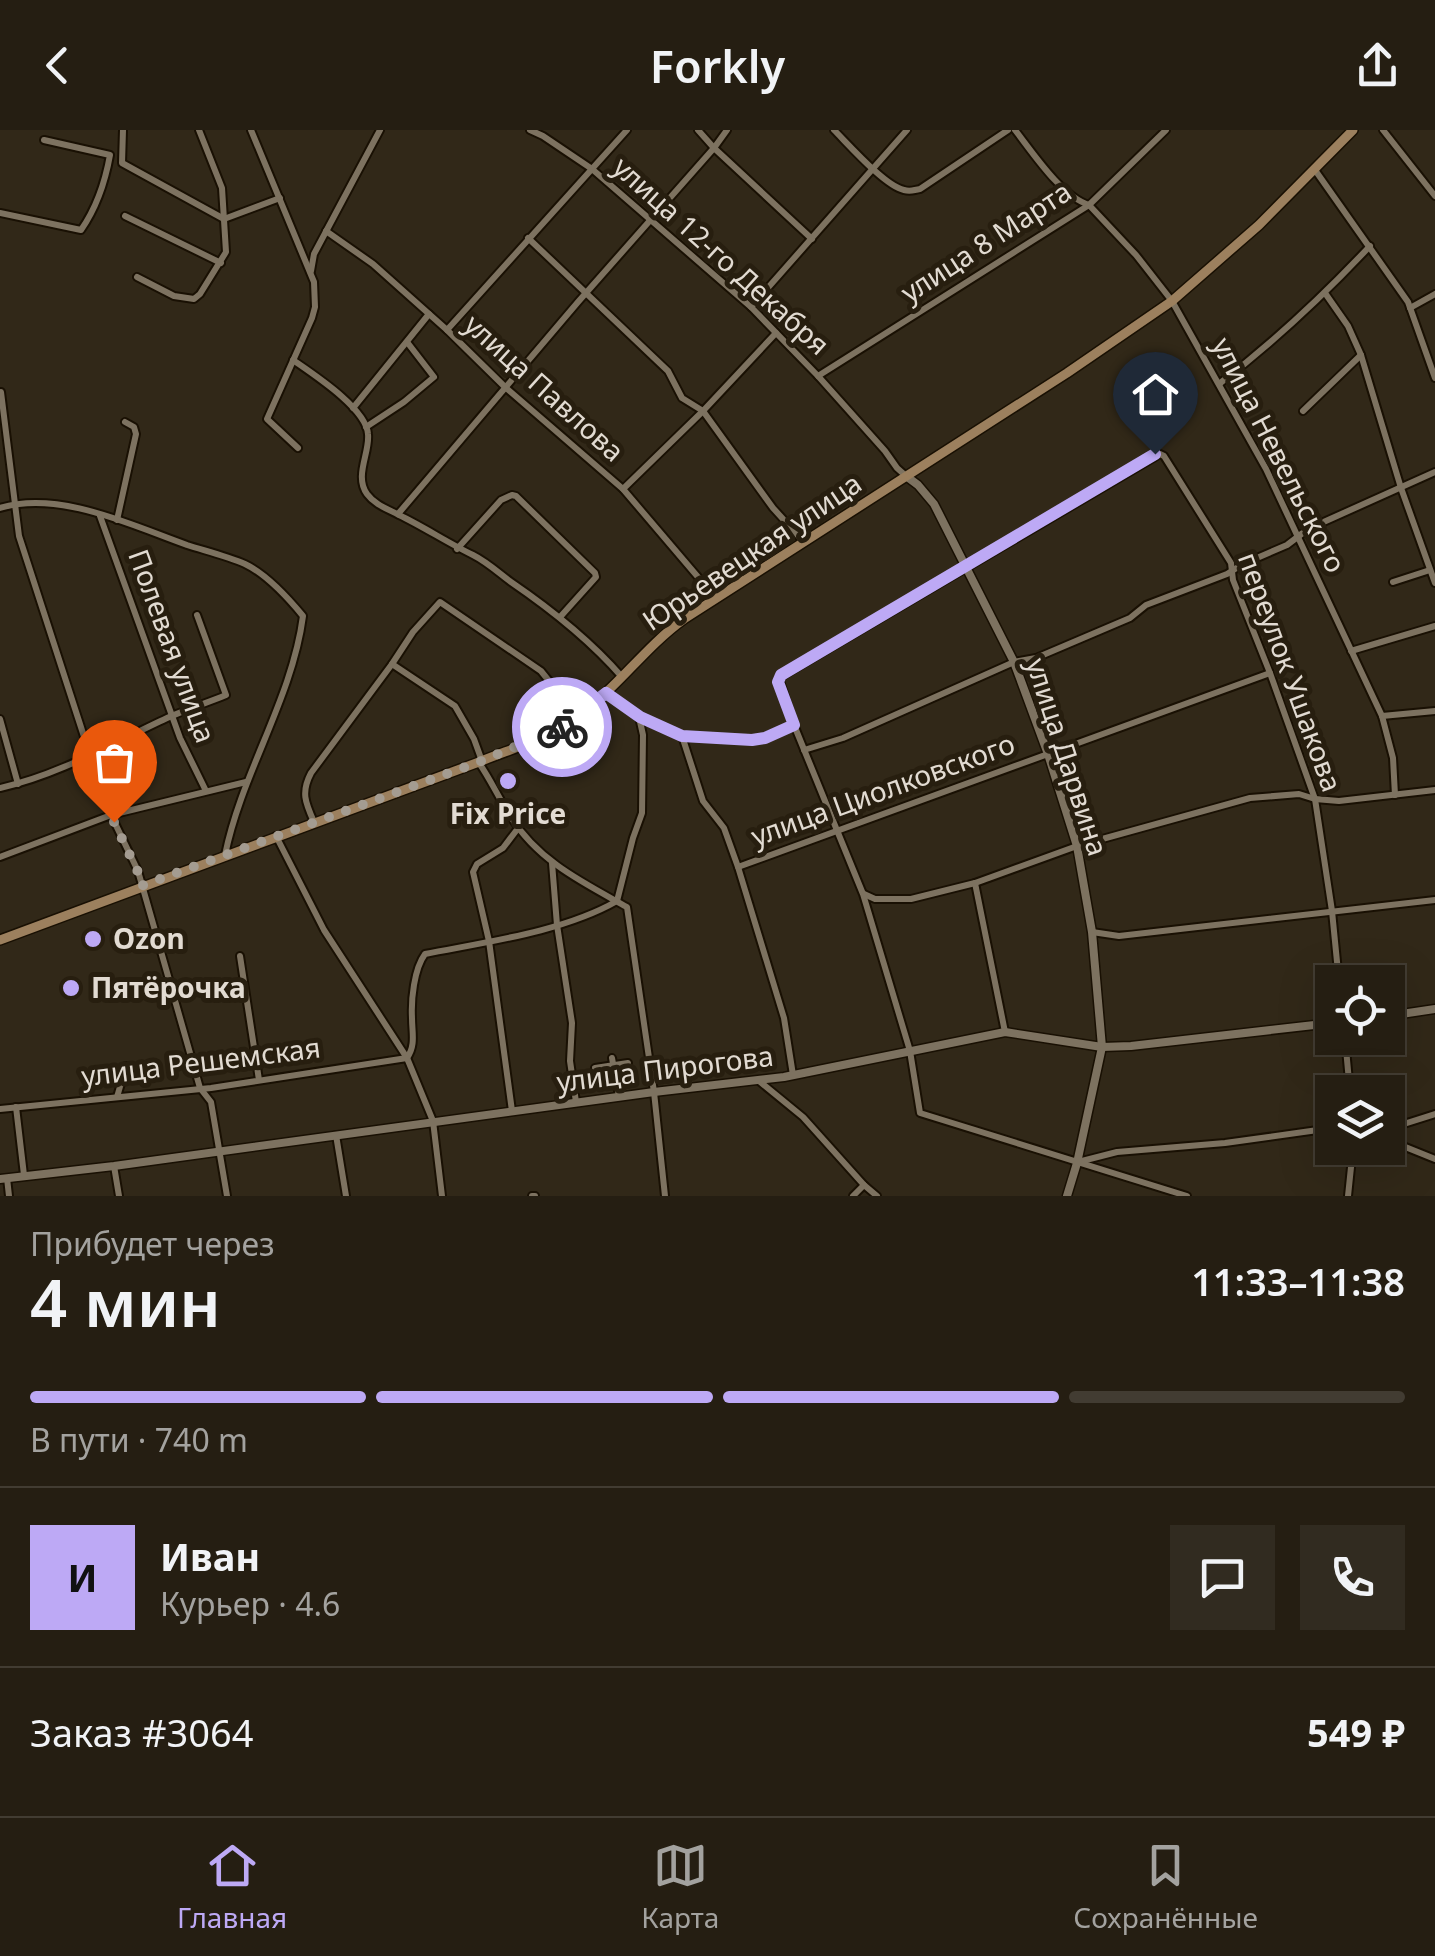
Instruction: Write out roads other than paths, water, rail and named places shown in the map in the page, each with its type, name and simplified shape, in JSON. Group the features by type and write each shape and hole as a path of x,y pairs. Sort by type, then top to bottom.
{"main road":[{"name":"Юрьевецкая улица","path":"0,940 550,734 606,693 664,633 715,597 1172,301 1258,225 1353,130"}],"street":[{"path":"123,130 122,164 224,219 280,198"},
{"path":"137,277 174,296 194,299 226,252 219,179 199,130"},
{"path":"252,130 314,282 316,307 267,419 298,448"},
{"path":"311,272 314,254 380,130"},
{"name":"улица 12-го Декабря","path":"530,130 545,133 592,168 751,308 818,376 906,476"},
{"path":"447,330 627,130"},
{"path":"698,130 812,239"},
{"path":"398,514 726,130"},
{"path":"834,130 872,168 896,188 908,192 920,189 1012,130"},
{"path":"751,308 907,130"},
{"name":"улица Невельского","path":"1012,130 1068,192 1089,205 1136,255 1172,301 1266,469 1382,716 1393,758 1395,795"},
{"name":"улица 8 Марта","path":"818,376 1089,205 1166,130"},
{"path":"1383,130 1435,196"},
{"path":"0,213 81,230 98,200 110,155 44,140"},
{"path":"1315,170 1410,308 1435,378"},
{"path":"124,216 221,263"},
{"name":"улица Павлова","path":"326,231 372,264 505,388 623,489 715,597"},
{"path":"528,238 668,371 682,398 703,412 773,508 804,541"},
{"path":"1219,384 1325,294 1370,246"},
{"path":"1325,294 1348,326 1361,354 1401,488 1435,583"},
{"path":"1410,308 1435,294"},
{"path":"354,408 429,314"},
{"path":"623,489 703,412 776,333"},
{"path":"366,426 434,377 406,342"},
{"path":"1304,410 1361,354"},
{"path":"293,360 354,408 366,426 362,474 368,495 476,556 560,617 622,676"},
{"path":"2,392 19,536 90,756 138,872 200,1088 211,1102 227,1196"},
{"path":"117,520 136,434 134,427 125,422"},
{"name":"переулок Ушакова","path":"966,566 1160,454 1164,456 1230,563 1315,799 1337,965"},
{"path":"804,750 843,738 1014,662 1036,658 1130,618 1146,605 1232,571 1286,545 1308,529 1435,472"},
{"name":"улица Дарвина","path":"906,476 934,504 1014,662 1077,846 1092,932 1102,1047 1067,1196"},
{"path":"457,548 501,500 516,496 596,578 560,617"},
{"path":"0,508 42,502 100,515 246,565 287,597 302,616 294,658 261,752 246,782 225,855"},
{"name":"Полевая улица","path":"100,515 172,716 206,791"},
{"path":"966,566 779,678 794,725 863,894 910,1051 920,1113 1187,1196"},
{"path":"1392,582 1430,570"},
{"path":"314,822 304,787 311,772 413,632 440,602 541,671 578,717"},
{"path":"0,788 90,756 226,695 197,614"},
{"path":"1351,651 1435,626"},
{"path":"392,664 455,706 474,740 480,761 519,828 568,875 627,907 665,1196"},
{"name":"улица Циолковского","path":"738,867 1270,673"},
{"path":"606,693 640,717 682,736 752,740 794,725"},
{"path":"1382,716 1435,711"},
{"path":"407,1058 412,1050 412,1012 424,954 557,925 596,914 616,901 642,812 640,717"},
{"path":"0,719 18,784"},
{"path":"682,736 703,801 724,828 738,867 784,1018 793,1076"},
{"path":"0,858 111,814 246,782"},
{"path":"863,894 876,899 912,899 975,883 1077,846 1250,798 1294,794 1339,801 1435,790"},
{"path":"512,1110 489,941 473,872 474,867 503,848 519,828"},
{"path":"276,836 331,942 407,1058 433,1121 442,1196"},
{"path":"552,862 572,1023 570,1061 576,1102"},
{"path":"975,883 1005,1032"},
{"path":"1092,932 1119,936 1435,900"},
{"path":"240,956 258,1080"},
{"path":"1405,1014 1435,1010"},
{"name":"улица Пирогова","path":"3,1178 221,1152 618,1096 759,1081 1005,1032 1102,1047 1315,1025"},
{"name":"улица Решемская","path":"0,1109 200,1088 407,1058"},
{"path":"613,1062 618,1096"},
{"path":"595,1068 613,1062 628,1063"},
{"path":"117,1096 126,1066"},
{"path":"759,1081 803,1117 878,1196"},
{"path":"16,1107 24,1176"},
{"path":"1405,1123 1435,1114"},
{"path":"1077,1163 1117,1152 1315,1130"},
{"path":"336,1135 346,1196"},
{"path":"1405,1147 1435,1158"},
{"path":"1348,1196 1351,1165"},
{"path":"114,1166 118,1196"},
{"path":"3,1178 9,1196"},
{"path":"853,1196 864,1184"}],"place":[{"name":"Fix Price","path":"508,781"},
{"name":"Ozon","path":"93,939"},
{"name":"Пятёрочка","path":"71,988"}]}
